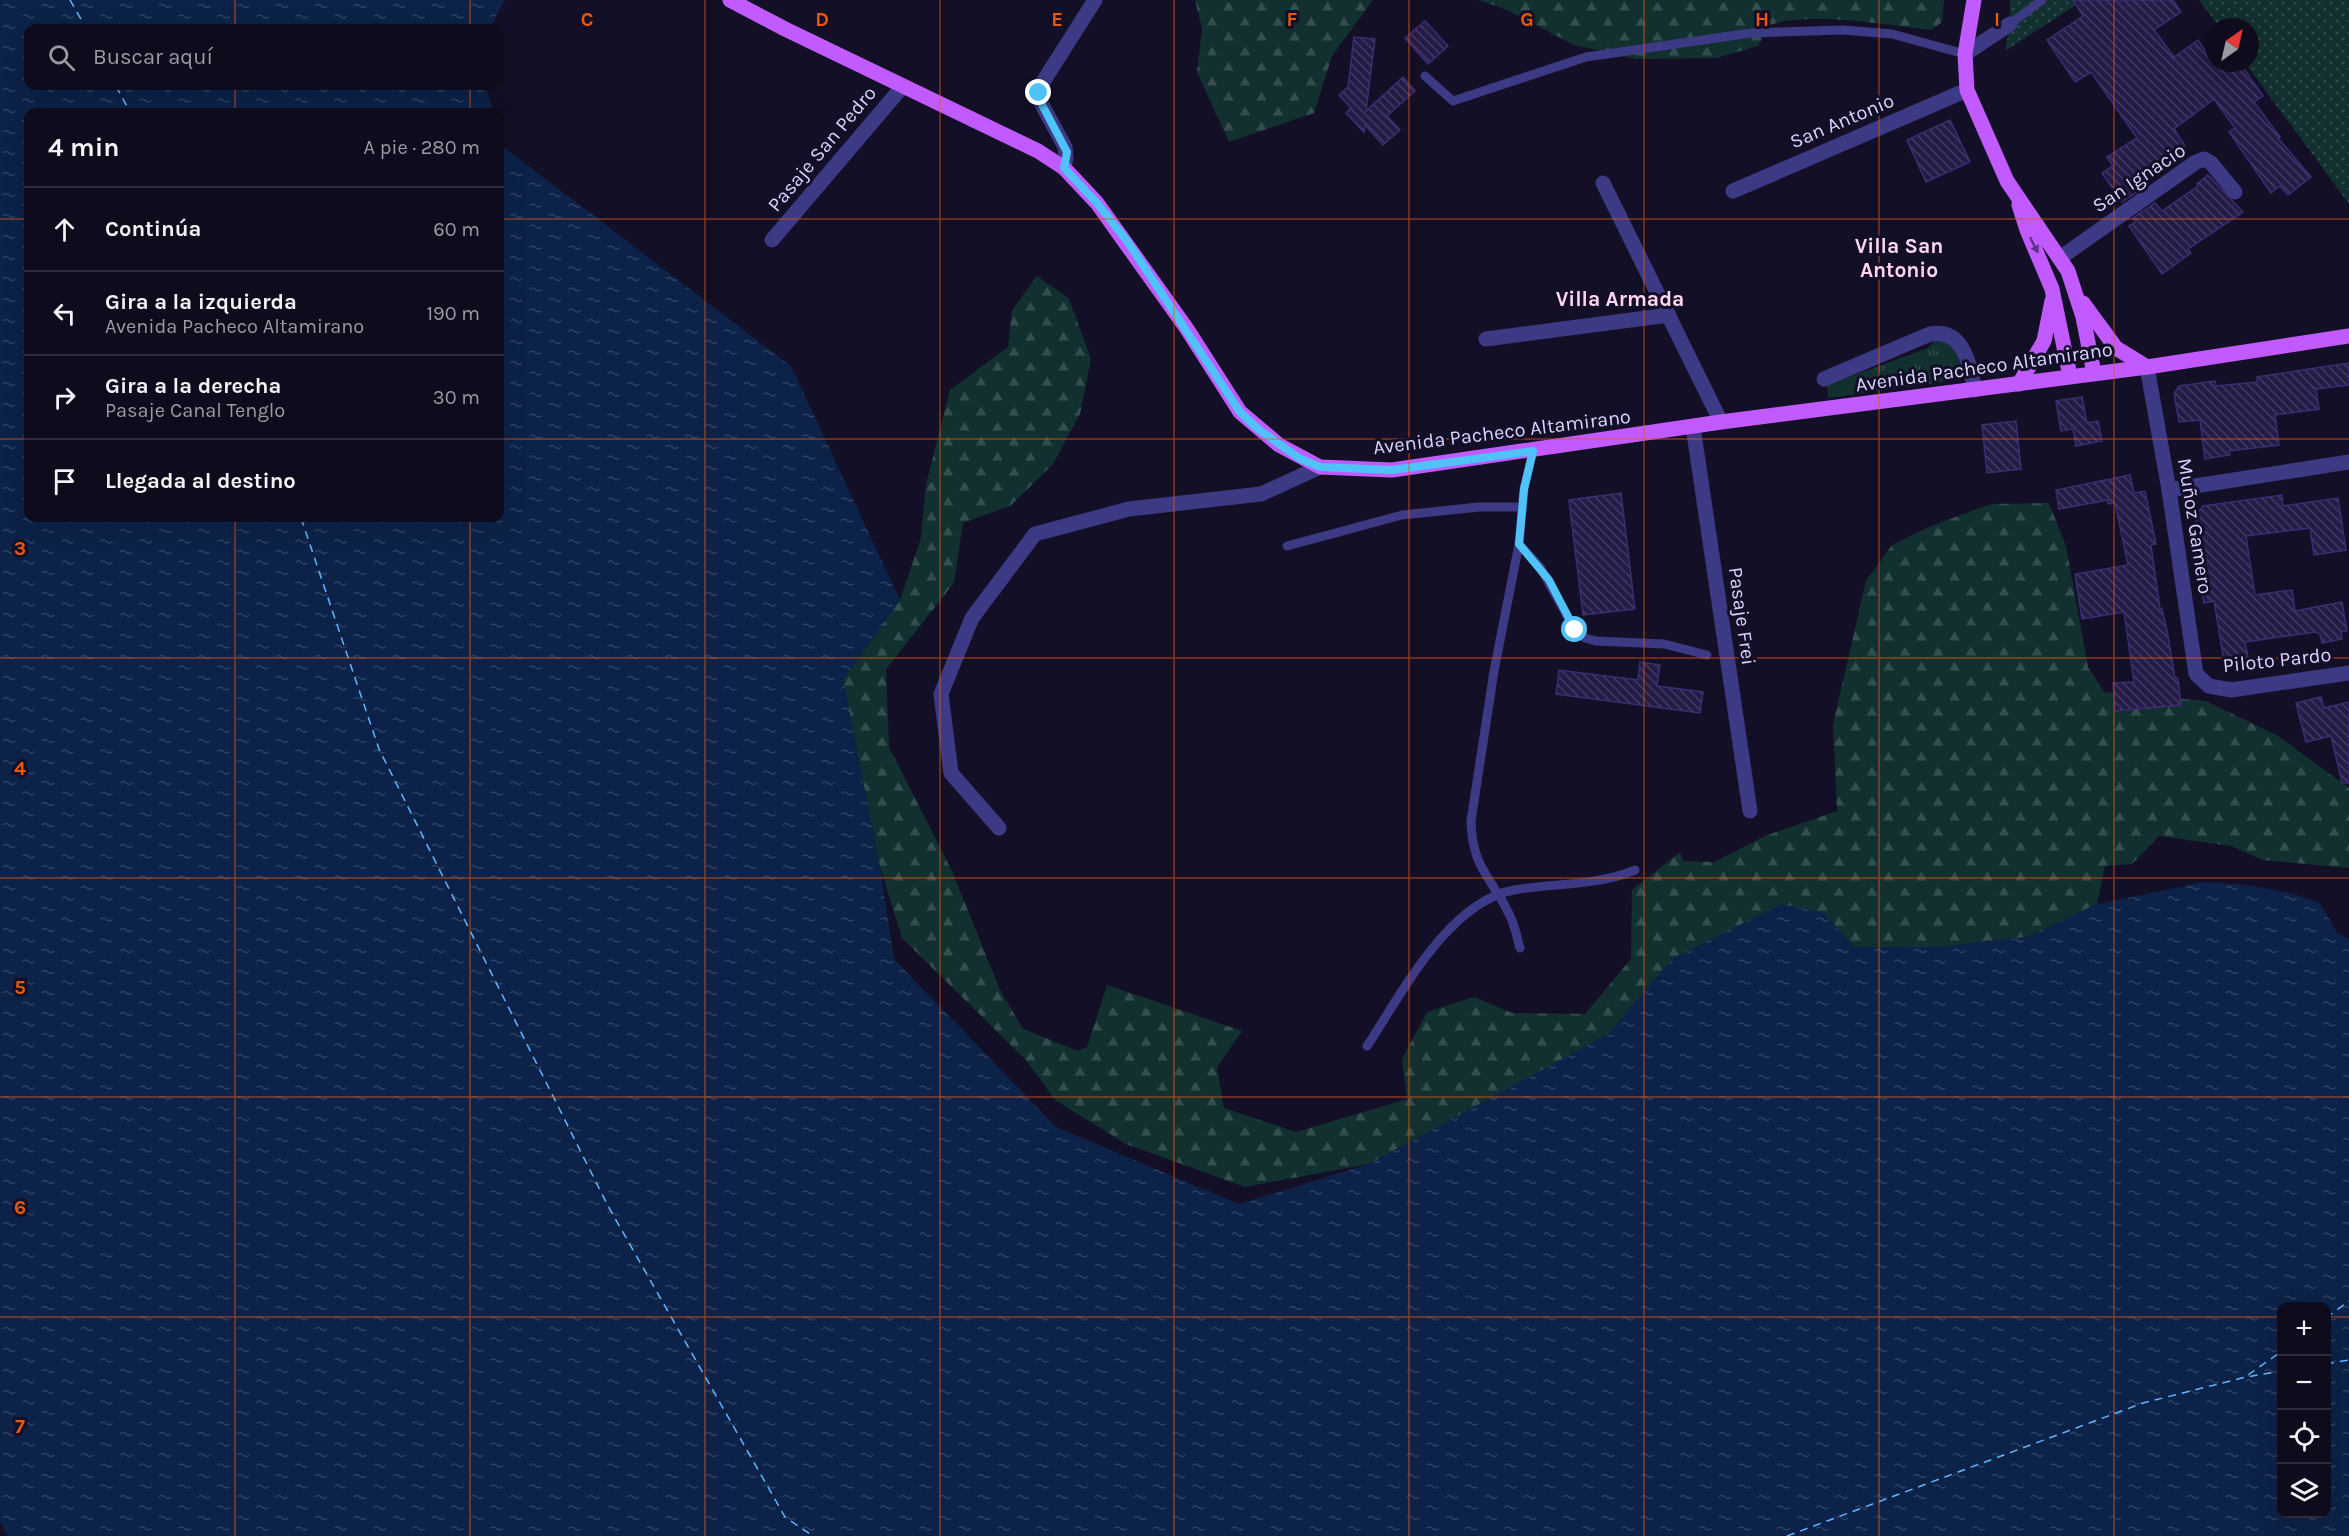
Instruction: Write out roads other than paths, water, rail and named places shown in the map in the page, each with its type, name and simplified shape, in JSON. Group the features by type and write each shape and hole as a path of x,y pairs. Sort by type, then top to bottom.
{"main road":[{"name":"Avenida Pacheco Altamirano","path":"730,0 1038,151 1064,168 1097,203 1127,241 1240,412 1279,445 1320,467 1392,470 1721,422 2146,367 2349,336"},
{"path":"1974,0 1965,54 1967,90 2018,200 2027,230 2052,289 2070,376"},
{"path":"2018,200 2038,223 2060,258 2074,288 2083,317 2094,373"},
{"path":"2074,288 2109,341 2124,355 2146,367"},
{"path":"2019,384 2044,341 2052,310 2052,289"}],"street":[{"path":"1064,168 1067,152 1040,101 1039,93 1041,86 1095,0"},
{"path":"1965,54 2010,24"},
{"name":"Pasaje San Pedro","path":"772,240 903,86"},
{"name":"San Antonio","path":"1733,191 1967,90"},
{"name":"San Ignacio","path":"2060,258 2196,162 2204,159 2211,163 2235,192"},
{"path":"1603,183 1721,422"},
{"path":"1486,339 1669,315"},
{"path":"1824,379 1930,334 1941,332 1953,336 1962,345 1975,390"},
{"name":"Muñoz Gamero","path":"2146,367 2169,490 2196,674 2209,686"},
{"name":"Pasaje Frei","path":"1693,427 1750,811"},
{"path":"2169,490 2349,462"},
{"path":"999,828 951,773 941,694 972,618 1035,534 1130,509 1261,494 1320,467"},
{"name":"Piloto Pardo","path":"2209,686 2231,690 2349,673"}],"lane":[{"path":"2010,24 2042,0"},
{"path":"1425,76 1453,101 1586,57 1751,33 1843,30 1892,34 1965,54"},
{"path":"1520,948 1511,918 1478,863 1472,838 1471,821 1494,671 1519,544 1526,476 1533,451"},
{"path":"1287,546 1402,515 1448,508 1522,507"},
{"path":"1519,544 1540,567 1575,630 1585,638 1596,641 1664,644 1707,655"},
{"path":"1367,1046 1426,957 1445,935 1480,902 1497,894 1594,881 1622,876 1635,870"}],"water":[{"path":"0,0 505,0 492,24 24,24 24,90 487,90 492,108 24,108 24,522 504,522 504,148 791,366 900,600 843,680 880,867 894,959 1056,1127 1239,1204 1369,1164 1608,1034 1672,959 1781,904 1824,913 1854,947 1940,947 2027,937 2097,904 2204,882 2248,885 2294,894 2320,903 2337,933 2349,939 2349,1536 8,1536 0,1522"}],"district":[{"name":"Villa San Antonio","path":"1899,258"},
{"name":"Villa Armada","path":"1620,299"}]}
